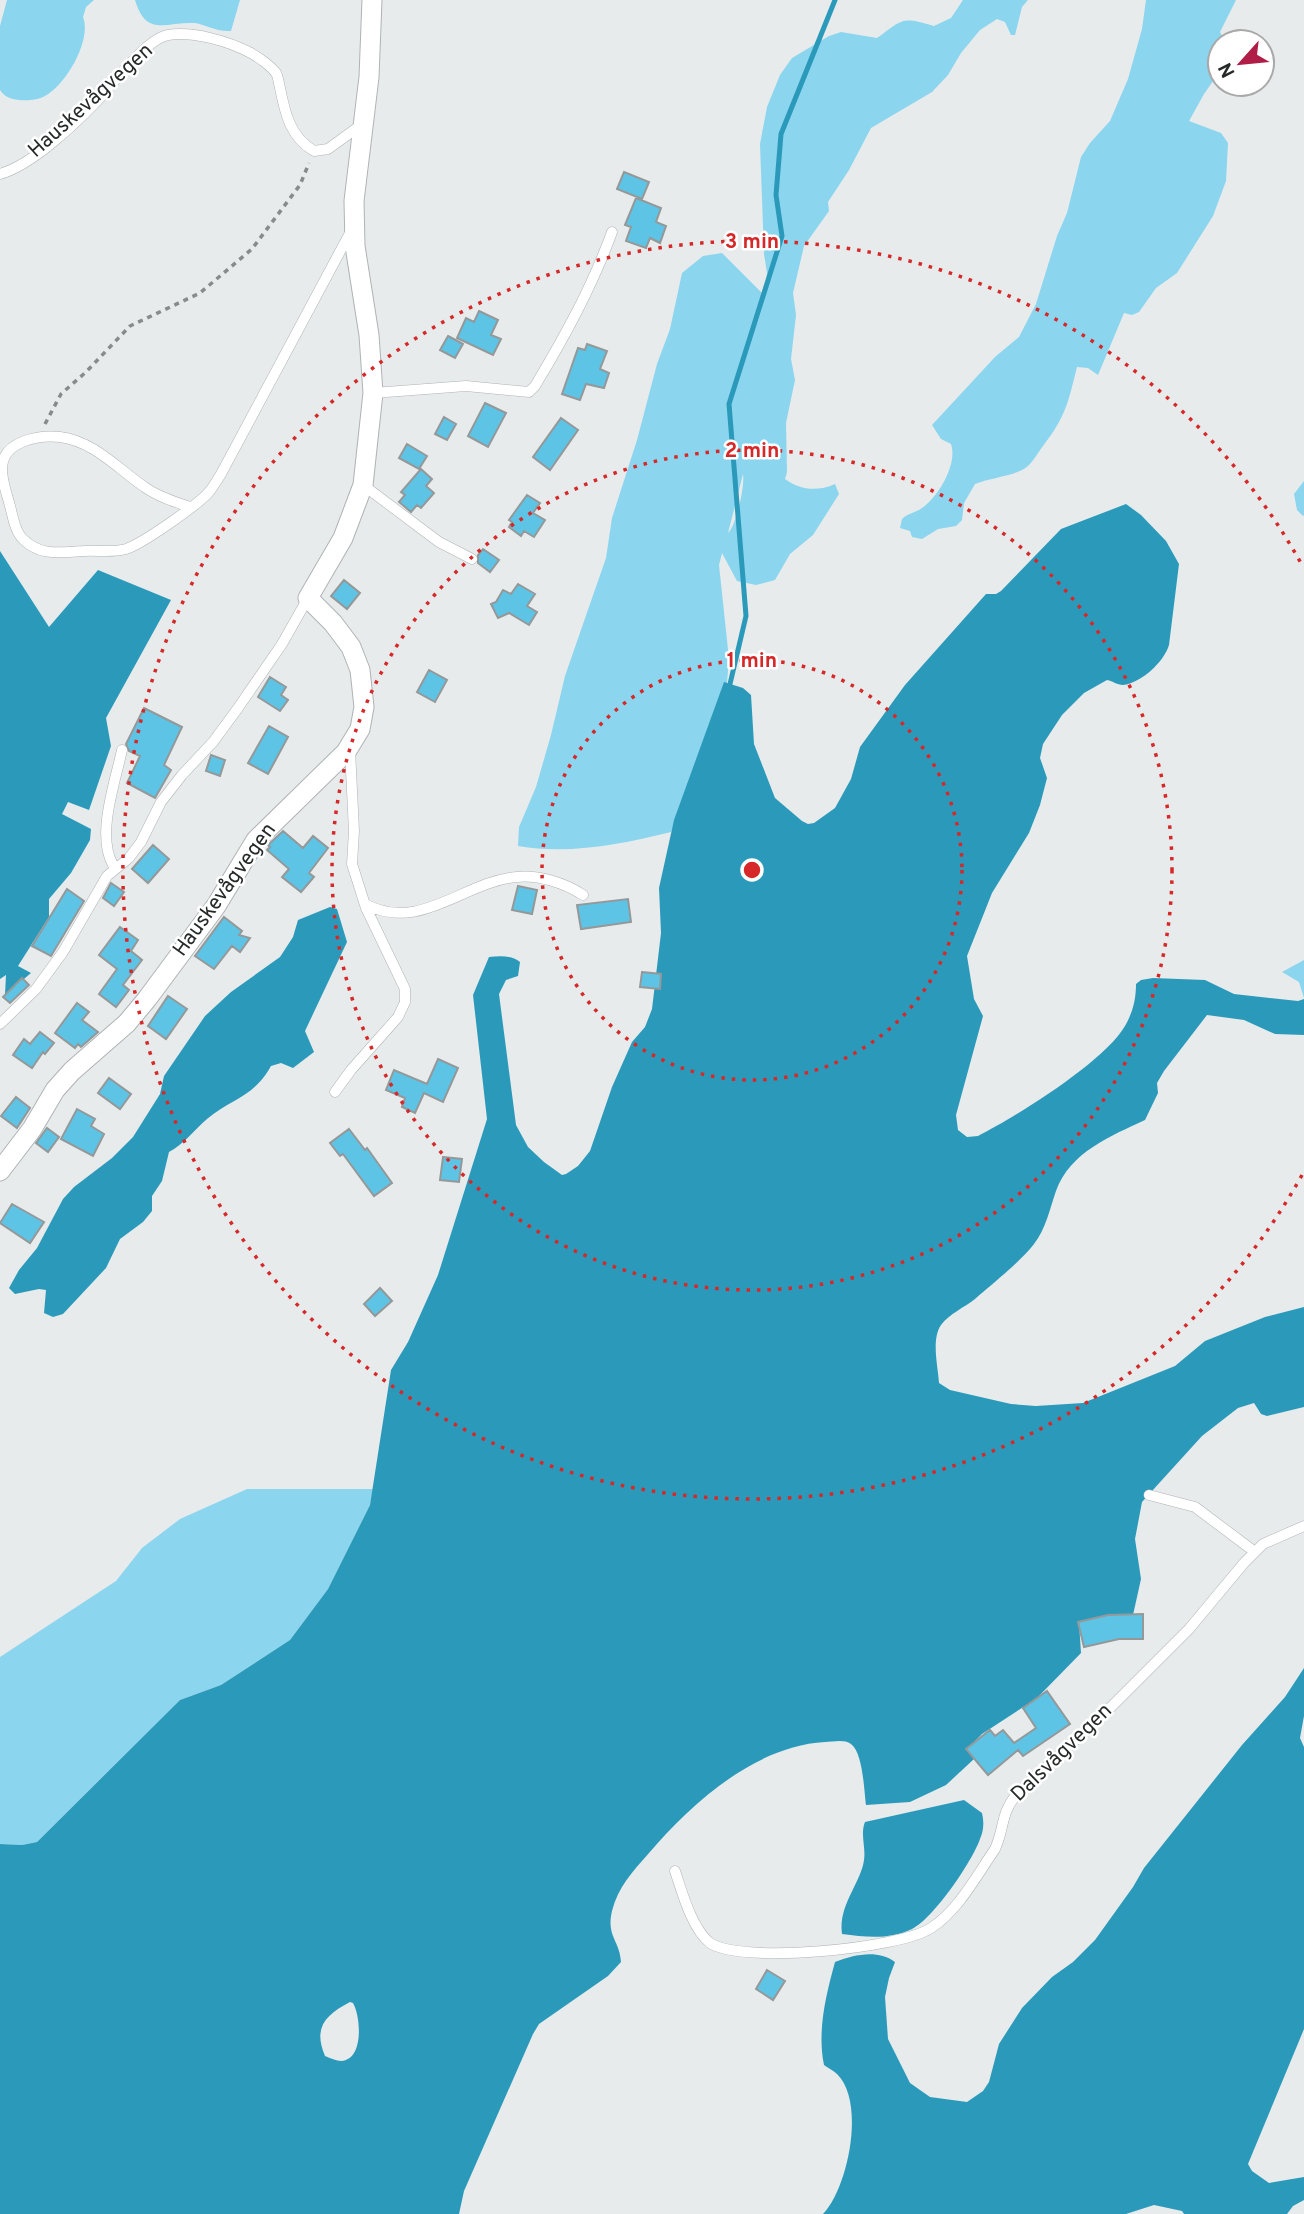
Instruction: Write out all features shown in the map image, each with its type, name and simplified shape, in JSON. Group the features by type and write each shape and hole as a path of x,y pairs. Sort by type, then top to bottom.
{"street":[{"path":"308,598 343,538 363,485 373,393 369,335 355,246 354,201 369,77 372,0"},
{"name":"Hauskevågvegen","path":"0,1171 32,1129 63,1081 127,1024 147,999 216,906 256,840 350,746 360,729 364,707 360,670 345,639 308,598"}],"lane":[{"name":"Hauskevågvegen","path":"0,174 33,156 64,131 97,101 148,46 166,35 196,36 236,46 253,54 276,73 284,114 303,145 314,151"},
{"path":"314,151 328,149 364,123"},
{"path":"190,507 148,490 86,445 62,438 38,437 25,440 8,452 1,467 22,539 41,552 100,553 127,549 190,507 208,493 221,474 355,224"},
{"path":"373,393 466,386 529,392 577,313 597,274 612,232"},
{"path":"363,485 439,542 472,559"},
{"path":"0,1024 36,989 69,943 107,876 129,858 141,842 161,802 181,775 213,742 238,708 282,644 308,598"},
{"path":"335,1092 398,1017 405,1002 405,989 365,904 352,864 354,831 350,746"},
{"path":"118,867 113,865 109,858 105,840 122,750"},
{"path":"365,904 392,914 410,913 513,877 534,876 583,895"},
{"path":"1149,1494 1195,1507 1255,1552"},
{"name":"Dalsvågvegen","path":"675,1871 687,1906 702,1934 709,1942 722,1949 810,1953 922,1934 942,1921 995,1849 1007,1805 1188,1629 1255,1552 1276,1537 1304,1526"}],"path":[{"path":"38,437 61,394 130,326 200,293 252,249 300,185 314,151"}],"shaded area":[{"path":"7,0 94,0 86,7 83,17 84,38 75,61 61,82 45,96 25,100 13,99 0,90 0,26"},
{"path":"135,0 240,0 231,31 194,23 151,23 140,12"},
{"path":"963,0 1028,0 1022,7 1015,35 1011,35 1005,22 997,19 980,30 961,53 948,75 932,92 871,128 828,202 829,211 804,246 793,293 796,315 791,359 795,380 786,423 785,479 809,489 835,484 839,494 813,535 790,554 775,580 756,585 737,581 722,553 719,565 729,659 727,683 724,683 671,832 576,849 518,846 519,827 536,787 565,676 606,558 612,518 637,440 657,364 670,329 682,273 703,256 722,253 762,293 766,288 760,144 767,107 780,75 792,58 841,32 877,38 903,21 934,26 951,18","holes":["743,474 742,495 728,533"]},
{"path":"1146,0 1236,0 1222,28 1206,28 1206,91 1189,121 1221,133 1228,143 1226,181 1213,216 1177,273 1156,288 1139,312 1132,315 1124,313 1098,375 1088,368 1077,367 1061,417 1031,463 1016,472 975,484 964,503 962,520 956,526 938,529 922,539 912,537 910,531 900,528 902,519 928,503 940,488 952,461 951,444 941,439 932,425 995,357 1019,337 1036,304 1067,213 1081,157 1110,121 1128,79 1142,29"},
{"path":"1304,481 1303,516 1297,510 1294,494"},
{"path":"1126,504 1141,515 1166,541 1179,564 1169,645 1157,665 1137,680 1123,685 1107,680 1084,693 1062,715 1043,744 1040,758 1047,778 1040,805 1029,833 992,893 967,956 974,999 983,1016 956,1115 958,1130 967,1137 978,1136 1036,1102 1099,1056 1125,1026 1134,1005 1136,984 1141,980 1205,980 1234,994 1298,1001 1304,999 1304,1035 1275,1034 1244,1020 1207,1015 1164,1071 1157,1083 1158,1093 1145,1120 1093,1147 1071,1166 1062,1177 1045,1225 1034,1244 997,1280 941,1325 936,1338 939,1383 950,1390 1011,1404 1036,1406 1083,1403 1175,1366 1205,1341 1265,1317 1304,1307 1304,1407 1267,1416 1261,1414 1254,1403 1238,1408 1202,1436 1142,1502 1135,1539 1141,1579 1133,1615 1079,1622 1081,1653 1037,1698 982,1734 967,1749 974,1759 946,1785 910,1802 866,1805 862,1772 855,1749 845,1742 825,1742 774,1754 750,1766 727,1780 685,1815 637,1866 618,1894 612,1911 611,1927 621,1962 608,1976 539,2024 533,2034 464,2191 459,2214 0,2214 0,1844 22,1845 37,1842 180,1700 221,1685 290,1640 328,1589 370,1505 391,1370 408,1342 438,1275 487,1119 473,995 489,957 509,957 520,962 518,976 506,980 499,994 516,1125 528,1147 562,1175 566,1174 578,1166 590,1151 612,1087 632,1042 645,1027 652,1009 661,933 659,888 674,820 724,682 743,688 751,695 754,744 775,798 802,821 814,823 835,808 851,779 860,747 905,685 986,594 1001,591 1061,529","holes":["350,2002 353,2003 359,2027 354,2053 341,2061 325,2056 320,2038 324,2023 334,2012"]},
{"path":"0,551 49,627 98,570 171,600 106,718 111,746 89,810 68,802 62,814 91,829 90,840 71,873 49,899 49,917 18,966 31,973 5,995 6,975 0,979"},
{"path":"330,907 337,909 347,942 305,1031 314,1052 293,1068 281,1063 271,1066 257,1085 216,1112 169,1152 162,1181 152,1196 152,1211 143,1222 120,1239 106,1268 63,1314 53,1317 44,1313 46,1290 15,1294 9,1288 19,1270 37,1248 63,1199 133,1137 160,1094 164,1076 205,1016 231,992 280,957 293,937 298,920"},
{"path":"1304,960 1304,998 1299,982 1282,972"},
{"path":"247,1489 373,1489 370,1505 328,1589 290,1640 221,1685 180,1700 37,1842 22,1845 0,1844 0,1657 116,1581 142,1548 180,1519"},
{"path":"1304,1668 1304,1716 1300,1738 1304,1747 1304,2029 1248,2164 1252,2171 1269,2183 1304,2177 1304,2200 1293,2206 1287,2214 1184,2214 1182,2211 1154,2205 1126,2214 823,2214 840,2185 846,2166 852,2124 851,2104 846,2087 837,2074 824,2065 822,2052 824,2013 835,1962 858,1955 873,1954 895,1962 885,1997 888,2039 910,2083 930,2097 967,2102 983,2091 989,2082 999,2044 1022,2008 1052,1977 1073,1962 1095,1940 1144,1868 1242,1745 1285,1697"},
{"path":"964,1800 982,1813 982,1832 961,1875 941,1902 921,1923 895,1935 869,1937 842,1934 843,1913 864,1860 865,1822"}],"building":[{"path":"624,172 649,182 642,199 617,189"},
{"path":"636,198 661,208 656,222 666,226 660,243 650,238 646,248 626,241 631,227 625,225"},
{"path":"479,311 498,320 491,335 501,339 493,355 457,338 466,318 474,322"},
{"path":"448,336 463,344 455,358 440,350"},
{"path":"587,344 607,351 600,369 609,373 604,388 586,384 580,400 562,394 578,348 585,350"},
{"path":"485,403 506,413 488,447 468,436"},
{"path":"444,417 456,424 447,440 435,434"},
{"path":"561,418 578,430 550,470 533,457"},
{"path":"407,444 427,456 419,469 399,458"},
{"path":"421,469 432,479 426,486 434,493 421,508 417,505 411,512 399,502 405,495 401,492"},
{"path":"527,495 540,503 533,513 545,520 534,537 524,531 521,536 509,527 512,522 509,520"},
{"path":"483,549 499,560 490,572 478,563 478,555"},
{"path":"344,580 360,593 347,609 331,596"},
{"path":"518,584 535,594 527,606 537,612 529,625 509,613 498,618 491,604 496,602 503,590 511,594"},
{"path":"429,670 447,680 435,702 417,692"},
{"path":"270,677 286,687 281,695 288,700 280,711 258,697"},
{"path":"144,708 182,727 164,765 171,770 155,798 127,783 140,756 129,751 126,744"},
{"path":"269,726 288,737 268,774 248,763"},
{"path":"211,755 225,760 220,776 206,771"},
{"path":"283,831 303,848 313,836 328,848 309,873 314,877 301,892 282,877 289,869 267,850 270,847 268,845"},
{"path":"153,845 169,859 148,883 132,869"},
{"path":"111,883 124,892 114,906 103,898"},
{"path":"518,886 537,890 532,914 512,910"},
{"path":"67,889 84,901 51,956 32,946"},
{"path":"628,899 631,922 581,929 577,905"},
{"path":"224,917 242,931 239,935 250,938 240,952 232,946 214,969 195,956"},
{"path":"120,927 138,940 131,951 142,960 123,985 129,990 116,1007 99,994 117,969 99,955"},
{"path":"642,972 661,974 660,989 640,987"},
{"path":"22,978 29,985 10,1003 3,997"},
{"path":"168,996 187,1009 166,1039 148,1026"},
{"path":"77,1003 89,1012 82,1020 98,1032 81,1047 78,1044 75,1048 55,1033"},
{"path":"40,1032 54,1043 45,1054 43,1052 32,1068 13,1055 24,1039 30,1044"},
{"path":"438,1059 458,1068 443,1102 424,1093 415,1113 402,1107 405,1098 386,1090 394,1070 427,1084"},
{"path":"109,1078 131,1094 120,1109 98,1093"},
{"path":"16,1097 30,1108 17,1128 1,1116"},
{"path":"77,1109 95,1119 91,1126 104,1134 93,1156 61,1139"},
{"path":"47,1128 59,1137 48,1152 36,1143"},
{"path":"349,1129 365,1150 367,1148 392,1183 374,1196 343,1154 340,1156 330,1143"},
{"path":"443,1157 462,1159 459,1182 440,1180"},
{"path":"12,1204 44,1222 30,1243 0,1223"},
{"path":"380,1288 392,1301 375,1316 364,1304"},
{"path":"1143,1614 1143,1639 1119,1639 1084,1647 1078,1622 1108,1615"},
{"path":"1047,1691 1070,1724 1023,1756 1018,1750 988,1775 966,1749 990,1730 995,1736 1003,1730 1014,1743 1036,1728 1023,1708"},
{"path":"767,1970 785,1981 773,2000 756,1989"}],"waterway":[{"path":"730,684 746,616 729,404 782,236 776,195 781,134 835,0"}]}
